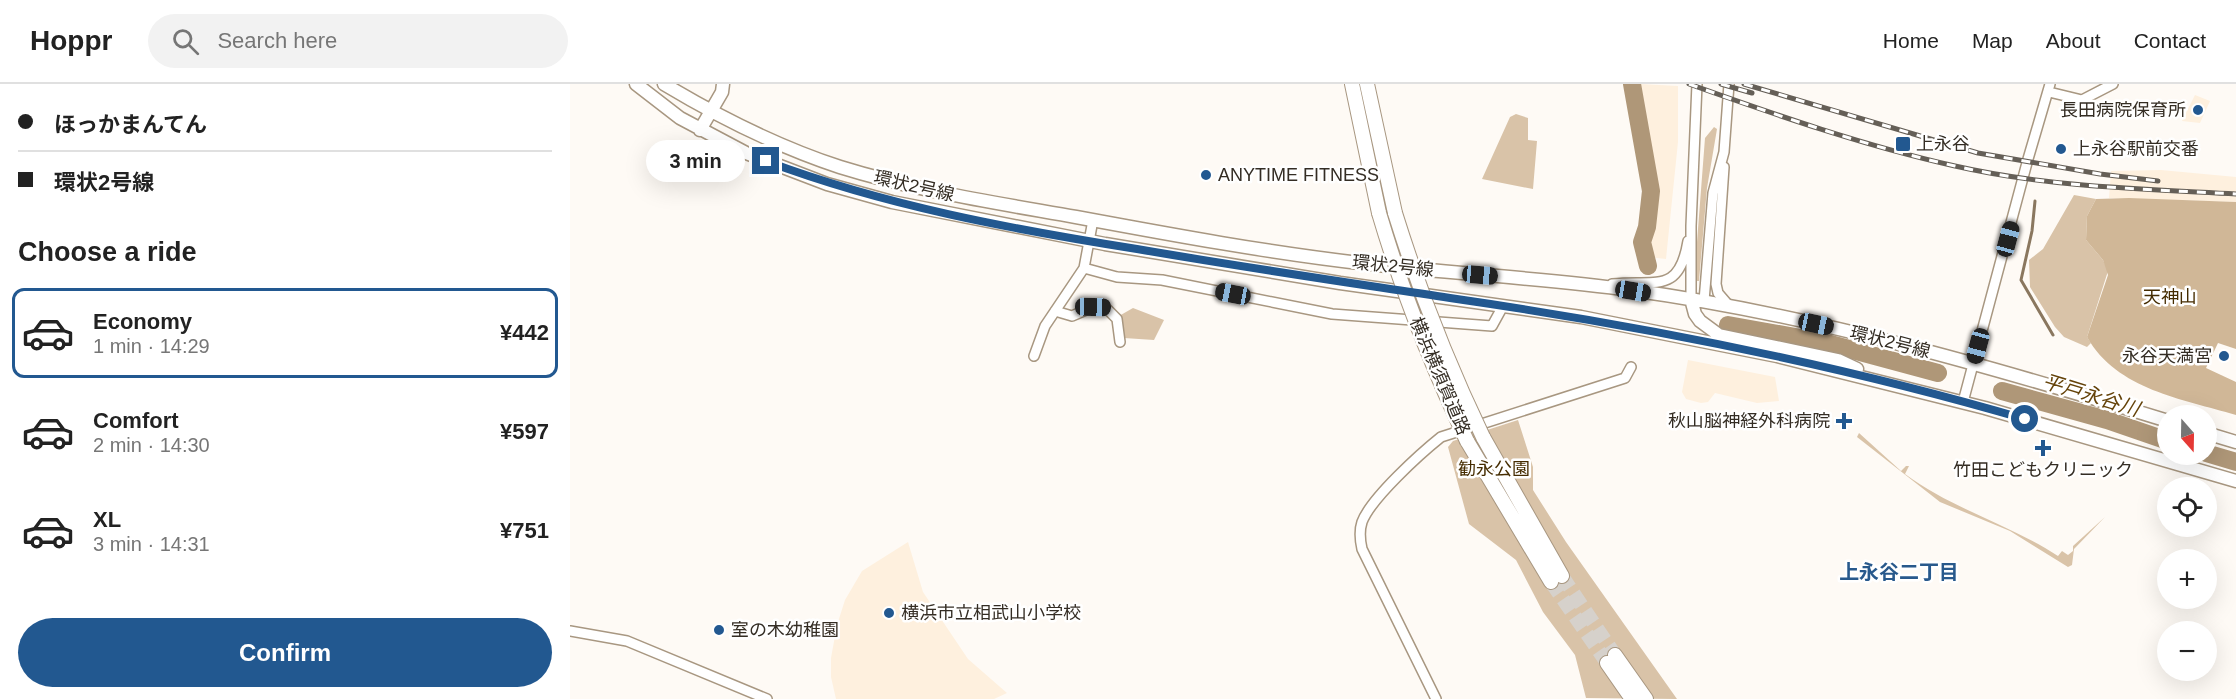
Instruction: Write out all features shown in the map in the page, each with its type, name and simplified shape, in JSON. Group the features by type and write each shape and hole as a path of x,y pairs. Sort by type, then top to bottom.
{"highway":[{"name":"横浜横須賀道路","path":"1352,84 1379,213 1407,297 1440,382 1467,441 1556,579 1456,382 1428,313 1395,213 1367,84"},
{"path":"1632,699 1611,659 1646,699"}],"main road":[{"path":"625,84 646,93"},
{"name":"環状2号線","path":"636,84 700,130 746,153 847,190 924,209 1090,242 1320,280 1589,319 1777,356 1963,402 2236,481"},
{"name":"環状2号線","path":"664,84 711,110 820,160 865,174 952,195 1357,263 1595,286 1704,301 1838,329 1973,364 2157,418"},
{"path":"700,130 722,93 723,84"},
{"path":"1691,299 1695,315 1719,335 1838,360 1880,380"},
{"path":"1682,338 1688,336 1700,321 1704,301"},
{"path":"2217,436 2236,442"}],"street":[{"path":"1691,299 1691,226 1697,84"},
{"path":"1729,84 1716,284 1718,293 1730,307"},
{"path":"1963,402 2049,88 2082,100 2113,84"},
{"path":"1704,301 1713,193 1724,152"},
{"path":"1034,356 1045,326 1084,268 1093,220"},
{"path":"1595,286 1634,281 1661,284 1672,279 1681,268 1691,226"},
{"path":"1084,268 1117,277 1162,280 1332,314 1492,326 1503,306"},
{"path":"1055,311 1072,316 1093,307 1105,307 1117,319 1120,342"},
{"path":"1436,699 1362,549 1360,532 1368,509 1421,453 1441,437 1625,378 1631,367"},
{"path":"570,631 627,641 767,699"}],"shaded area":[{"path":"1640,84 1678,86 1678,142 1666,259 1648,257 1655,192 1641,113"},
{"path":"2195,95 2210,101 2200,123 2182,121"},
{"path":"2161,170 2236,177 2236,202 2109,198 2111,171"},
{"path":"1688,360 1775,377 1779,401 1757,403 1715,393 1708,402 1701,403 1686,399 1682,392"},
{"name":"横浜市立相武山小学校","path":"908,542 923,592 968,659 1007,693 994,699 836,699 831,677 831,658 837,625 845,600 862,571"}],"green space":[{"path":"1516,114 1528,118 1528,140 1537,141 1533,189 1482,179 1510,117"},
{"path":"1714,127 1717,129 1707,188 1699,281 1694,281 1705,138"},
{"path":"2074,195 2096,199 2087,216 2086,240 2103,260 2108,271 2087,337 2091,343 2087,347 2064,337 2055,327 2030,287 2029,260 2043,249"},
{"name":"天神山","path":"2096,199 2236,202 2236,349 2218,343 2206,368 2236,382 2236,415 2217,410 2217,405 2201,405 2173,397 2133,381 2100,355 2087,337 2108,275 2103,260 2086,240 2087,216"},
{"path":"1133,308 1164,320 1154,340 1124,338 1119,316"},
{"name":"勧永公園","path":"1518,420 1533,467 1533,490 1566,542 1677,699 1586,698 1575,655 1543,612 1516,560 1469,524 1448,447 1453,441"},
{"path":"1859,433 1901,471 1909,466 1905,474 1923,486 2020,535 2058,556 2062,551 2068,555 2073,551 2073,546 2105,517 2074,549 2072,565 2068,567 2010,531 1940,502 1857,437"}],"waterway":[{"name":"平戸永谷川","path":"1632,84 1651,191 1647,227 1642,242 1648,266"},
{"path":"2035,201 2032,231 2021,280 2053,335"},
{"name":"平戸永谷川","path":"1728,325 1823,342 1938,373"},
{"name":"平戸永谷川","path":"2002,391 2107,420 2157,437"},
{"name":"平戸永谷川","path":"2217,456 2236,462"}],"tunnel":[{"path":"1562,576 1615,655"},
{"path":"1551,582 1607,663"}],"railway":[{"path":"1689,84 1854,139 1955,166 2060,183 2236,194"},
{"path":"1721,84 1752,93"},
{"path":"1744,84 1978,153 2100,174 2158,181"}],"place":[{"name":"長田病院保育所","path":"2198,110"},
{"name":"上永谷","path":"1903,144"},
{"name":"上永谷駅前交番","path":"2061,149"},
{"name":"ANYTIME FITNESS","path":"1206,175"},
{"name":"永谷天満宮","path":"2224,356"},
{"name":"秋山脳神経外科病院","path":"1844,421"},
{"name":"竹田こどもクリニック","path":"2043,448"},
{"name":"横浜市立相武山小学校","path":"889,613"},
{"name":"室の木幼稚園","path":"719,630"}],"district":[{"name":"上永谷二丁目","path":"1899,572"}],"route":[{"path":"766,161 847,190 993,224 1320,280 1581,317 1777,356 1880,380 2025,419"}]}
